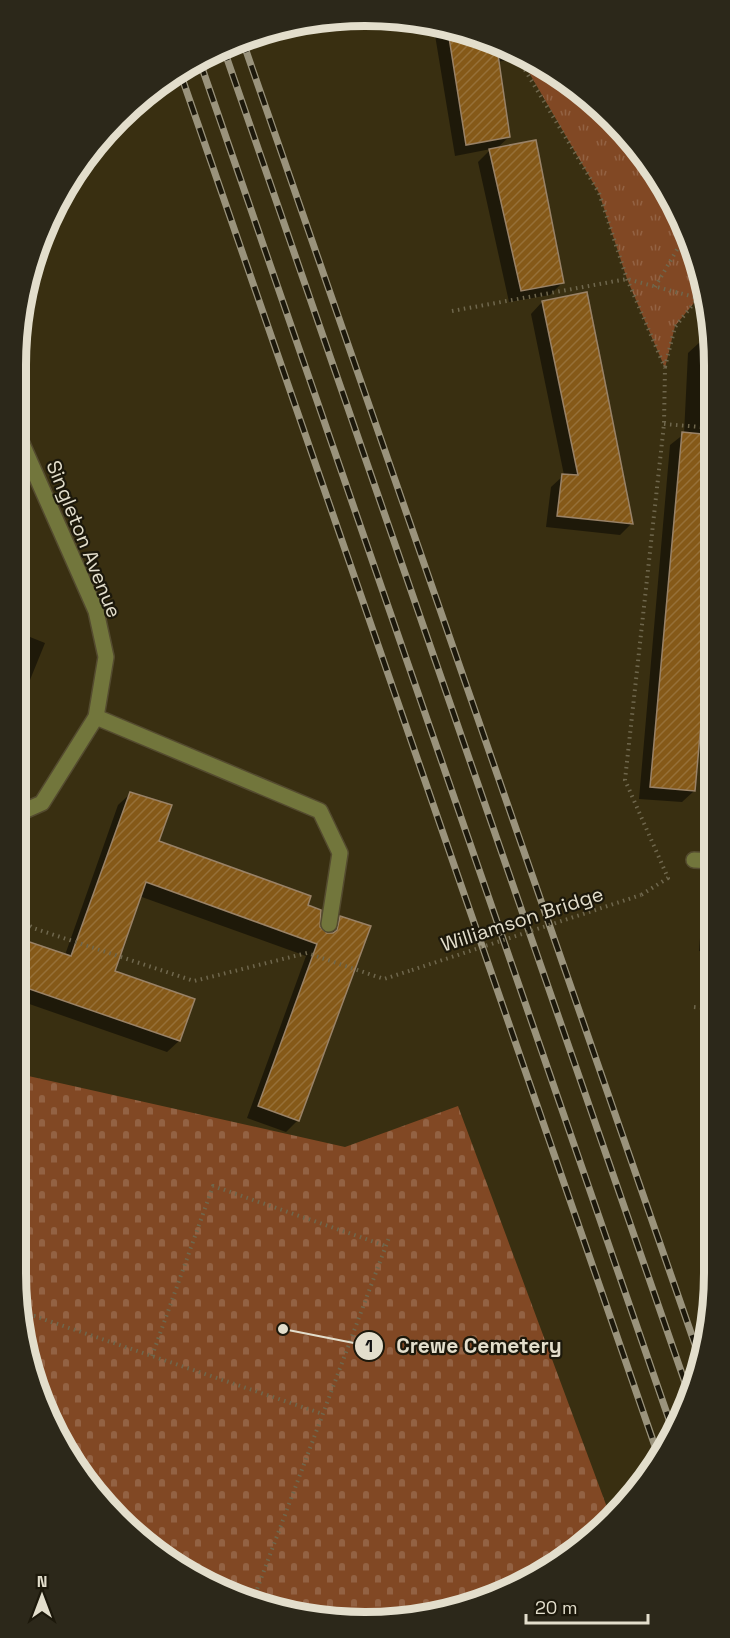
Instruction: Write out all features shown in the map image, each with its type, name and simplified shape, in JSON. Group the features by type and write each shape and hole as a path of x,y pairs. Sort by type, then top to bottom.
{"street":[{"name":"Singleton Avenue","path":"26,453 96,611 106,657 96,717 42,803 26,810"},
{"path":"96,717 320,812 340,853 329,924"},
{"path":"694,860 704,860"}],"path":[{"path":"522,64 599,193 627,279 665,368"},
{"path":"655,287 681,242"},
{"path":"452,311 627,279 698,298"},
{"path":"698,298 675,327 665,368 664,424 704,427"},
{"name":"Williamson Bridge","path":"26,923 33,928 194,981 307,953 384,979 641,895 668,878 625,780 664,424"},
{"path":"694,1007 704,1008"},
{"path":"152,1356 213,1186 386,1246"},
{"path":"255,1594 390,1235"},
{"path":"28,1317 34,1316 323,1414"}],"green space":[{"path":"525,66 572,96 620,141 659,195 679,235 698,298 675,326 665,368 627,279 599,193"},
{"path":"26,1075 345,1147 458,1106 608,1510 572,1542 535,1567 495,1587 453,1601 409,1610 343,1612 299,1606 235,1587 195,1567 141,1528 110,1497 71,1443 51,1403 37,1361 26,1295"}],"building":[{"path":"449,36 498,52 510,137 466,145"},
{"path":"536,140 564,283 521,291 489,149"},
{"path":"587,292 633,524 557,516 562,474 578,475 542,301"},
{"path":"682,432 704,434 704,690 695,791 650,787"},
{"path":"130,792 172,805 159,841 311,896 308,905 321,910 320,927 327,933 337,930 340,916 371,926 299,1121 258,1106 317,944 146,882 115,971 195,999 180,1041 26,988 26,941 71,956"}],"railway":[{"path":"245,48 696,1348"},
{"path":"226,56 685,1384"},
{"path":"202,68 670,1422"},
{"path":"182,79 656,1448"}],"place":[{"name":"Crewe Cemetery","path":"283,1329"}]}
